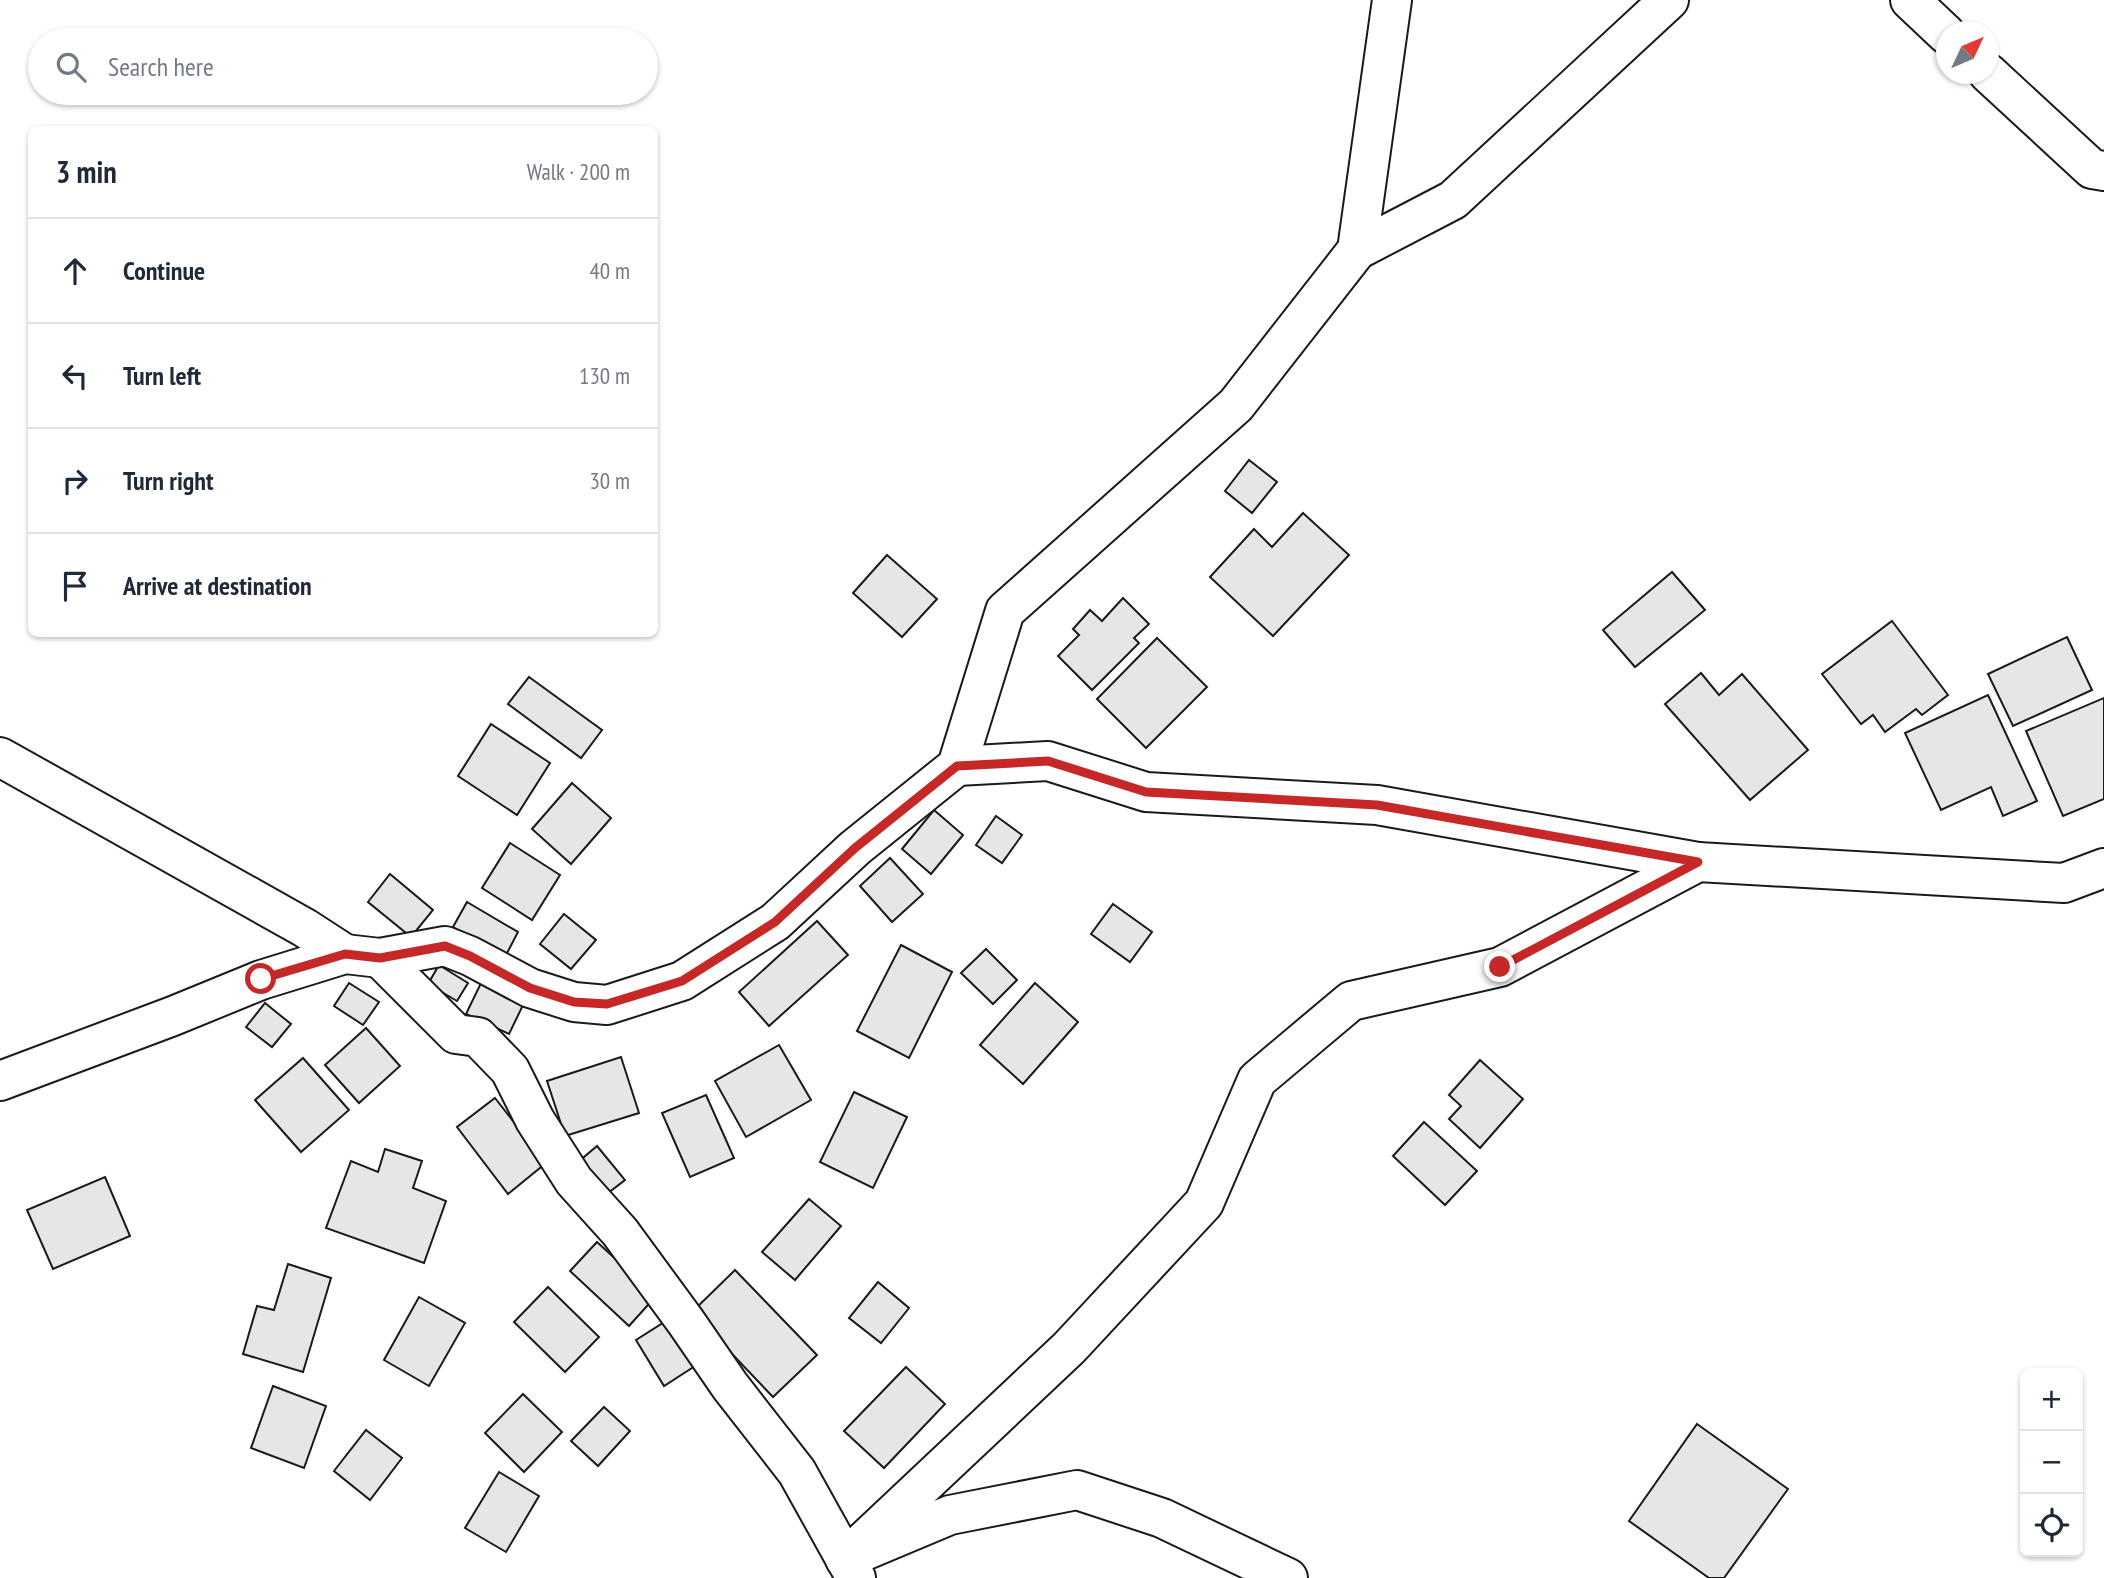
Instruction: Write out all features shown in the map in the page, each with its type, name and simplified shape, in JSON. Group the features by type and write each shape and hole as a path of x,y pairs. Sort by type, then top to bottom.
{"street":[{"path":"1357,250 1391,0"},
{"path":"0,1081 173,1016 261,979 363,956 445,946 470,956 530,988 574,1002 607,1004 682,981 775,922 855,848 957,766 1005,611 1236,405 1357,250 1453,200 1669,0"},
{"path":"1910,0 1936,24"},
{"path":"1999,82 2092,169 2104,171"},
{"path":"0,757 305,928 363,956 456,1034 478,1037 510,1070 535,1120 574,1181 620,1232 730,1386 797,1472 850,1568"},
{"path":"957,766 1048,761 1146,792 1377,805 1698,862 2064,883 2104,868"},
{"path":"850,1568 1069,1348 1204,1203 1257,1080 1351,1001 1500,967 1698,862"},
{"path":"850,1568 950,1516 1077,1490 1162,1518 1288,1578"}],"building":[{"path":"1249,460 1277,482 1252,513 1225,491"},
{"path":"1303,513 1349,555 1273,636 1210,577 1254,529 1272,547"},
{"path":"887,555 937,599 902,637 853,593"},
{"path":"1672,572 1705,610 1635,667 1603,630"},
{"path":"1123,598 1149,624 1134,638 1139,643 1092,690 1058,656 1079,635 1073,629 1090,610 1102,621"},
{"path":"1892,621 1948,695 1922,715 1916,709 1885,732 1873,715 1861,724 1822,674"},
{"path":"2067,637 2092,690 2013,726 1988,674"},
{"path":"1157,638 1207,687 1146,748 1097,699"},
{"path":"1701,673 1719,695 1742,674 1808,750 1750,800 1665,704"},
{"path":"529,677 602,730 581,758 508,704"},
{"path":"1988,695 2037,801 2003,816 1991,787 1941,810 1905,733"},
{"path":"2104,698 2104,799 2063,816 2026,731"},
{"path":"491,724 550,763 517,815 458,776"},
{"path":"572,783 611,818 571,864 532,829"},
{"path":"934,810 963,835 931,874 902,849"},
{"path":"996,816 1022,835 1002,863 976,845"},
{"path":"510,843 560,875 532,920 482,888"},
{"path":"890,858 923,894 892,922 860,886"},
{"path":"390,874 433,910 411,937 368,902"},
{"path":"467,902 518,932 505,957 453,927"},
{"path":"1113,904 1152,932 1130,962 1091,934"},
{"path":"564,914 596,940 571,969 540,944"},
{"path":"817,921 848,955 769,1026 739,992"},
{"path":"901,945 952,972 909,1058 857,1031"},
{"path":"986,949 1017,980 993,1004 961,973"},
{"path":"439,965 468,983 457,1001 428,984"},
{"path":"349,983 379,1002 363,1025 334,1006"},
{"path":"481,983 524,1003 509,1034 466,1014"},
{"path":"1035,983 1078,1022 1023,1084 980,1045"},
{"path":"265,1003 291,1024 272,1047 246,1027"},
{"path":"366,1028 400,1066 359,1103 325,1065"},
{"path":"779,1045 811,1100 746,1137 715,1081"},
{"path":"621,1057 639,1113 565,1136 547,1081"},
{"path":"303,1058 349,1110 301,1152 255,1100"},
{"path":"1480,1060 1523,1099 1480,1148 1449,1119 1461,1106 1449,1095"},
{"path":"854,1092 907,1117 873,1188 820,1162"},
{"path":"706,1095 734,1158 690,1177 662,1113"},
{"path":"495,1098 546,1163 508,1194 457,1127"},
{"path":"1424,1122 1477,1171 1445,1205 1393,1156"},
{"path":"597,1146 625,1180 604,1196 577,1163"},
{"path":"385,1149 422,1161 413,1188 446,1201 424,1263 326,1228 351,1161 378,1172"},
{"path":"105,1177 130,1236 53,1269 27,1210"},
{"path":"809,1199 841,1226 795,1280 762,1252"},
{"path":"597,1242 656,1296 629,1326 570,1271"},
{"path":"288,1264 331,1278 303,1372 243,1354 257,1306 274,1310"},
{"path":"735,1270 817,1355 773,1397 692,1312"},
{"path":"878,1282 909,1308 881,1343 849,1318"},
{"path":"548,1287 599,1337 565,1372 514,1322"},
{"path":"419,1297 465,1323 429,1386 384,1360"},
{"path":"666,1321 695,1366 664,1386 636,1340"},
{"path":"906,1367 945,1404 884,1468 844,1431"},
{"path":"273,1386 326,1406 304,1468 251,1448"},
{"path":"523,1394 562,1432 524,1472 485,1433"},
{"path":"604,1407 630,1431 598,1466 571,1441"},
{"path":"1697,1424 1788,1489 1724,1578 1709,1578 1629,1521"},
{"path":"366,1430 402,1458 370,1500 334,1471"},
{"path":"499,1472 539,1496 506,1552 465,1528"}],"route":[{"path":"261,979 345,954 380,958 445,946 470,956 530,988 574,1002 607,1004 682,981 775,922 855,848 957,766 1048,761 1146,792 1377,805 1698,862 1500,967"}]}
